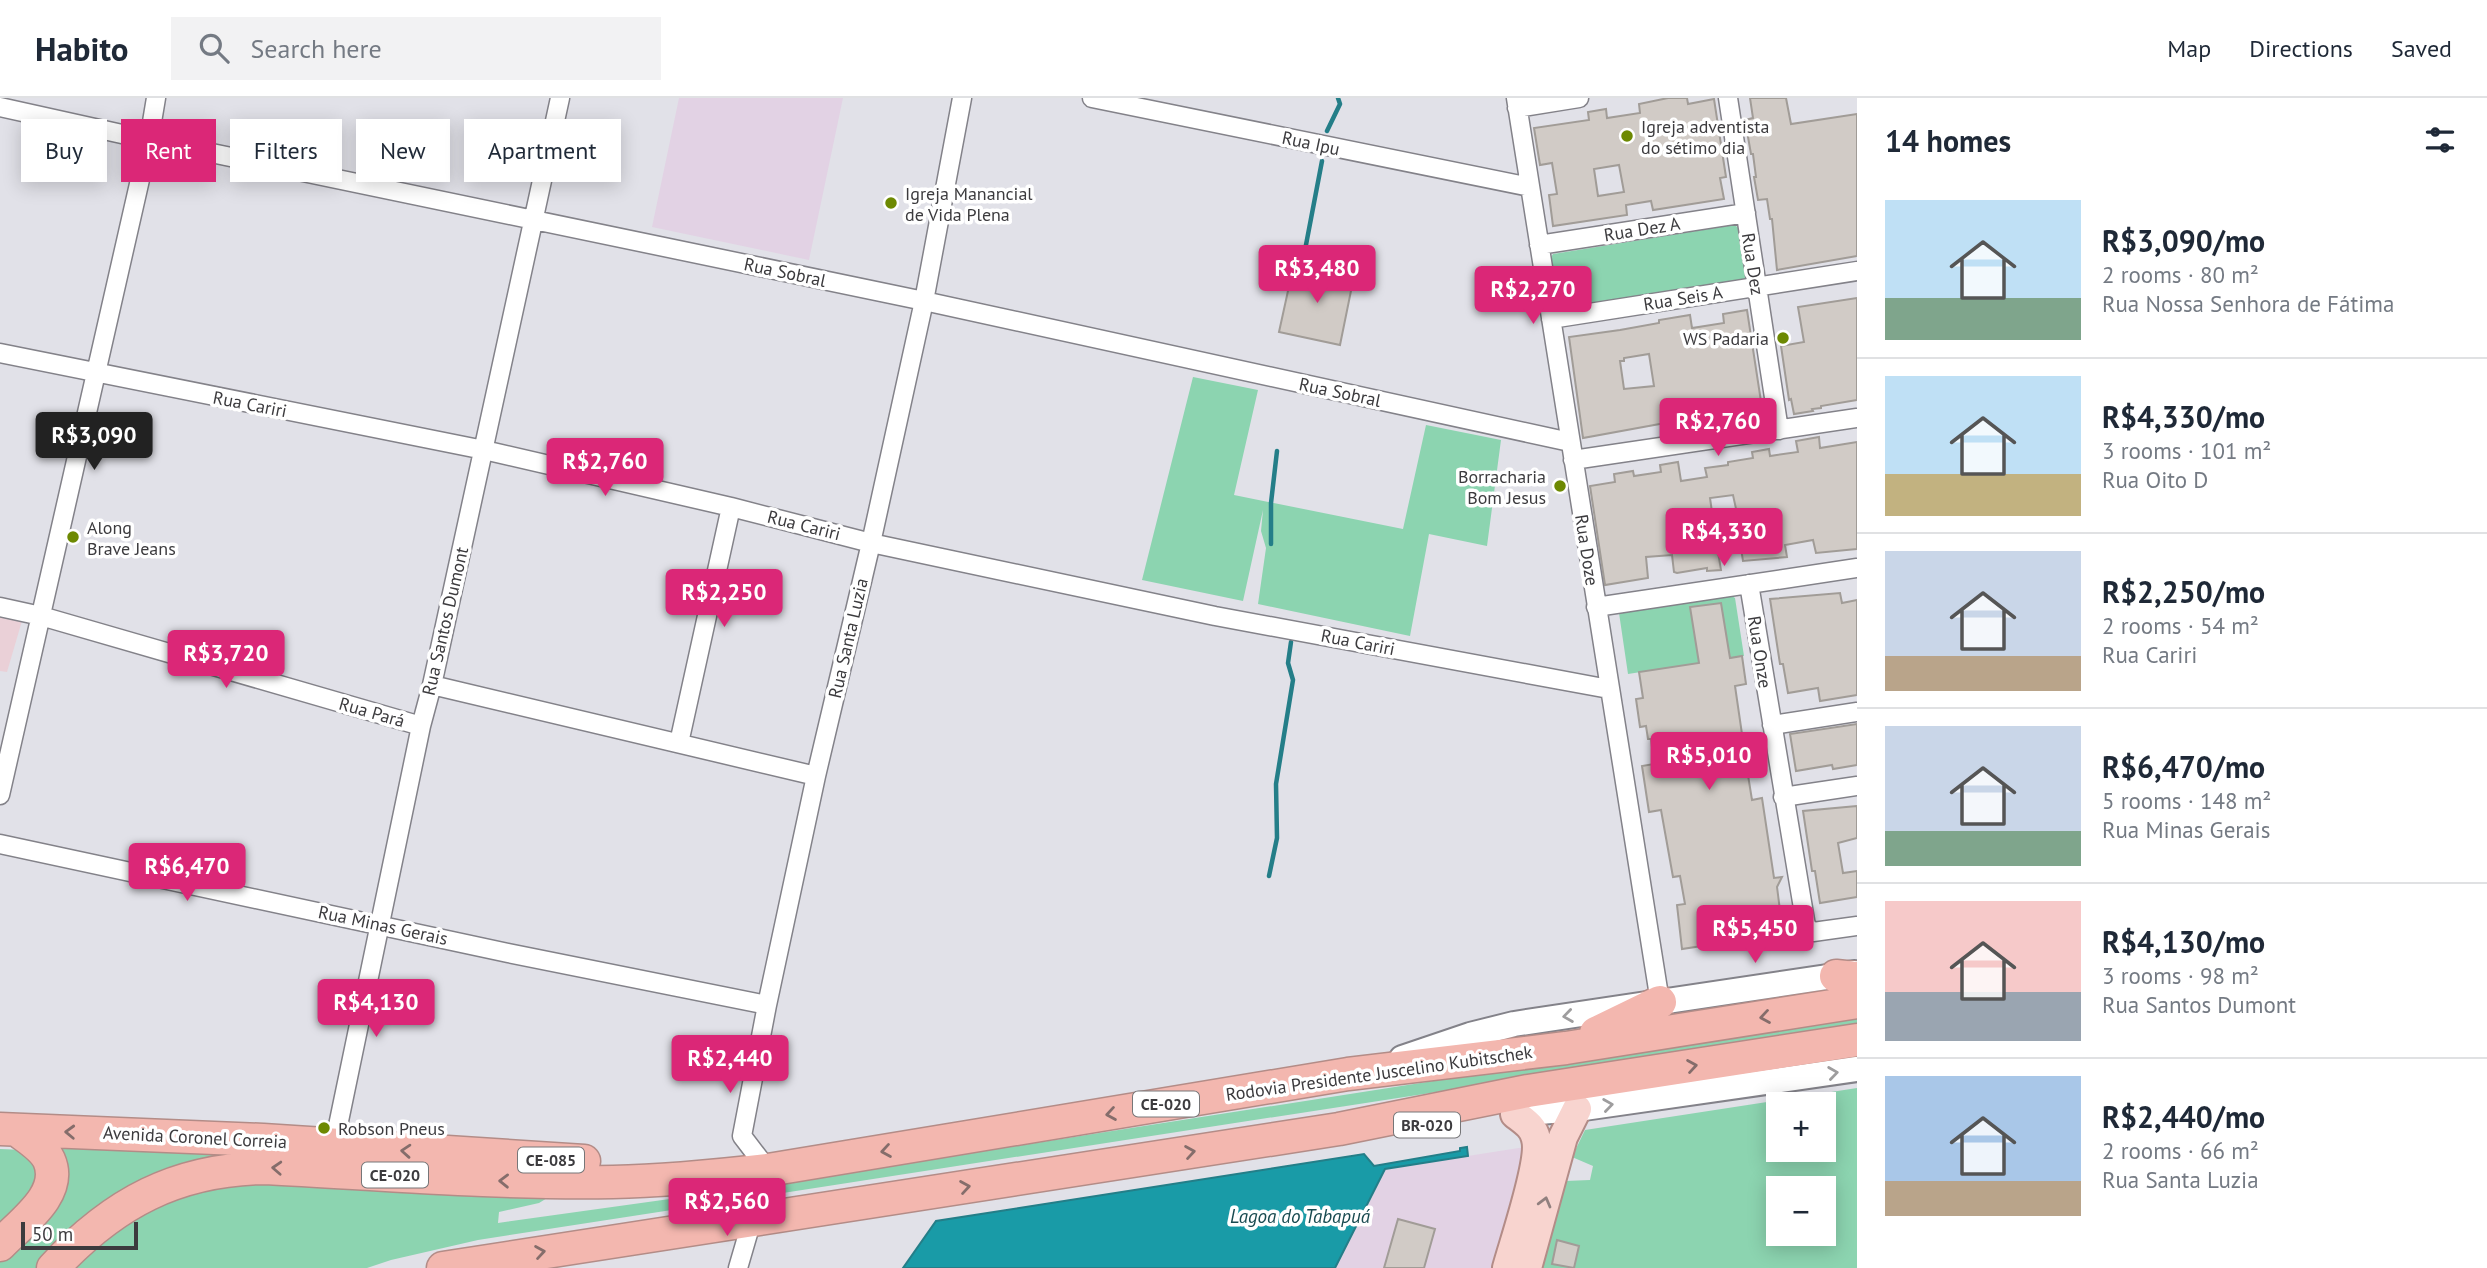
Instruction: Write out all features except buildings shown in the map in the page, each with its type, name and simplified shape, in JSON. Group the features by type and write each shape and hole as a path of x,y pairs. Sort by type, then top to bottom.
{"highway":[{"path":"1566,1048 1660,1002"},
{"name":"Rodovia Presidente Juscelino Kubitschek","path":"53,1268 83,1237 117,1211 150,1192 177,1181 235,1168 565,1182 658,1180 768,1170 1348,1074 1566,1048 1857,1002"},
{"path":"443,1268 1339,1129 1528,1091 1857,1040"},
{"name":"BR-020","path":"1339,1129 1380,1131 1515,1114"},
{"path":"0,1245 47,1196 51,1182 48,1159 40,1147 8,1130"},
{"name":"Avenida Coronel Correia","path":"8,1130 225,1138 498,1157 768,1170"}],"main road":[{"path":"1348,1074 1470,1035 1514,1024 1850,975"},
{"name":"BR-020","path":"1515,1114 1577,1109 1857,1069"},
{"path":"1507,1268 1545,1167 1577,1109"},
{"path":"1515,1114 1531,1127 1545,1167 1527,1268"}],"street":[{"path":"152,119 156,98"},
{"name":"Rua Santos Dumont","path":"334,1145 421,726 560,98"},
{"name":"Rua Santa Luzia","path":"768,1170 743,1136 767,1004 816,776 924,301 962,98"},
{"name":"Rua Ipu","path":"1092,98 1530,187"},
{"path":"1517,103 1579,98"},
{"name":"Rua Dez","path":"1728,98 1779,429"},
{"name":"Rua Doze","path":"1517,103 1660,1002"},
{"name":"Rua Sobral","path":"0,107 121,134"},
{"name":"Rua Sobral","path":"216,154 924,301 1572,451"},
{"path":"0,795 139,182"},
{"name":"Rua Dez A","path":"1539,245 1746,213"},
{"name":"Rua Seis A","path":"1551,319 1857,271"},
{"name":"Rua Cariri","path":"0,354 484,450 731,507 871,543 1215,616 1609,689"},
{"path":"1572,451 1857,418"},
{"path":"680,743 731,507"},
{"path":"1596,607 1857,568"},
{"name":"Rua Onze","path":"1749,584 1806,926 1813,932 1857,926"},
{"name":"Rua Pará","path":"0,607 41,616 421,726"},
{"path":"432,684 816,776"},
{"path":"1772,725 1857,712"},
{"path":"1783,797 1857,786"},
{"name":"Rua Minas Gerais","path":"0,844 508,953 767,1004"},
{"path":"738,1268 752,1220"}],"shaded area":[{"path":"679,98 843,98 809,260 652,227"},
{"path":"0,609 24,614 7,672 0,671"},
{"path":"1525,1147 1492,1268 1335,1268 1385,1169"}],"green space":[{"path":"1734,225 1739,228 1747,278 1743,283 1562,310 1557,306 1550,259 1553,254"},
{"path":"1193,377 1258,390 1234,495 1403,529 1426,425 1501,440 1487,546 1429,534 1410,636 1258,604 1266,548 1261,531 1263,510 1243,601 1142,580"},
{"path":"1732,596 1735,598 1744,656 1628,674 1619,613"},
{"path":"1842,983 1857,988 1638,1023 1646,1015"},
{"path":"1857,1015 1857,1027 478,1240 367,1268 69,1268 138,1211 224,1181 557,1192 539,1203 499,1212 498,1223 720,1192"},
{"path":"1857,1088 1857,1268 1542,1268 1565,1181 1590,1180 1593,1166 1572,1157 1585,1130 1766,1102 1766,1162 1836,1162 1836,1092 1831,1092"},
{"path":"49,1144 241,1147 246,1158 38,1268 0,1268 0,1252 58,1190"},
{"path":"0,1149 24,1150 45,1170 0,1236"}],"water":[{"name":"Lagoa do Tabapuá","path":"1467,1147 1468,1156 1385,1169 1335,1268 903,1268 936,1221 1364,1154 1374,1166 1460,1151 1460,1148"}],"waterway":[{"path":"1327,131 1340,104 1338,98"},
{"path":"1301,271 1322,161"},
{"path":"1271,544 1271,503 1277,451"},
{"path":"1269,876 1277,838 1276,784 1293,680 1288,663 1291,642"}],"place":[{"name":"Igreja adventista do sétimo dia","path":"1627,136"},
{"name":"Igreja Manancial de Vida Plena","path":"891,203"},
{"name":"WS Padaria","path":"1783,338"},
{"name":"Borracharia Bom Jesus","path":"1560,486"},
{"name":"Along Brave Jeans","path":"73,537"},
{"name":"Robson Pneus","path":"324,1128"}]}
